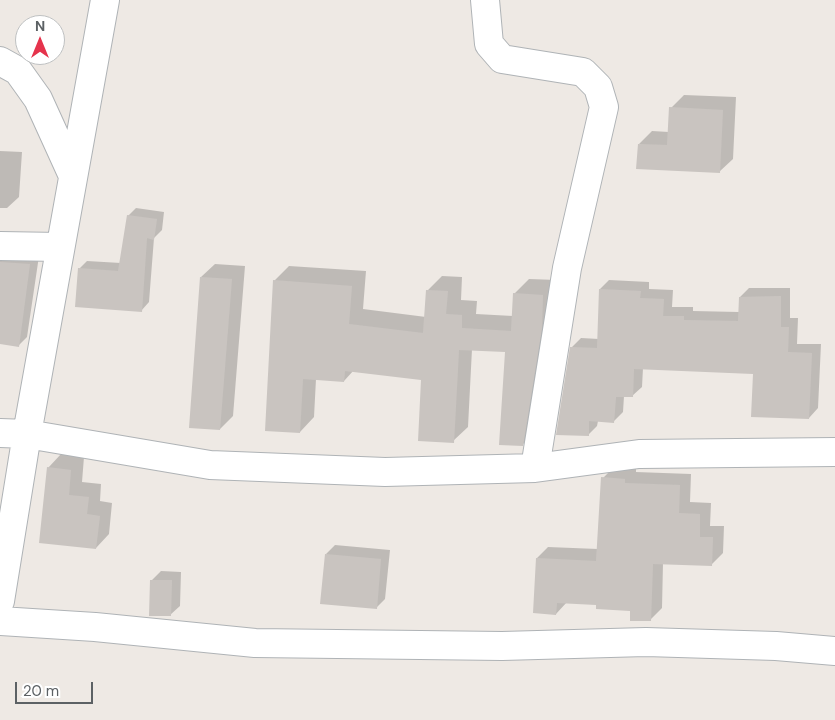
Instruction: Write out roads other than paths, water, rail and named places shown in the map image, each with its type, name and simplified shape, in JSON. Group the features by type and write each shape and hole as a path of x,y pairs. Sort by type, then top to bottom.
{"street":[{"path":"0,601 27,434 105,0"},
{"path":"485,0 489,44 502,59 583,72 598,87 604,107 567,268 535,468"},
{"path":"0,61 18,71 38,99 73,176"},
{"path":"0,246 60,247"},
{"path":"0,432 27,434 210,465 385,472 535,468 639,454 835,452"},
{"path":"0,621 95,627 255,642 502,646 646,642 776,646 835,651"}]}
